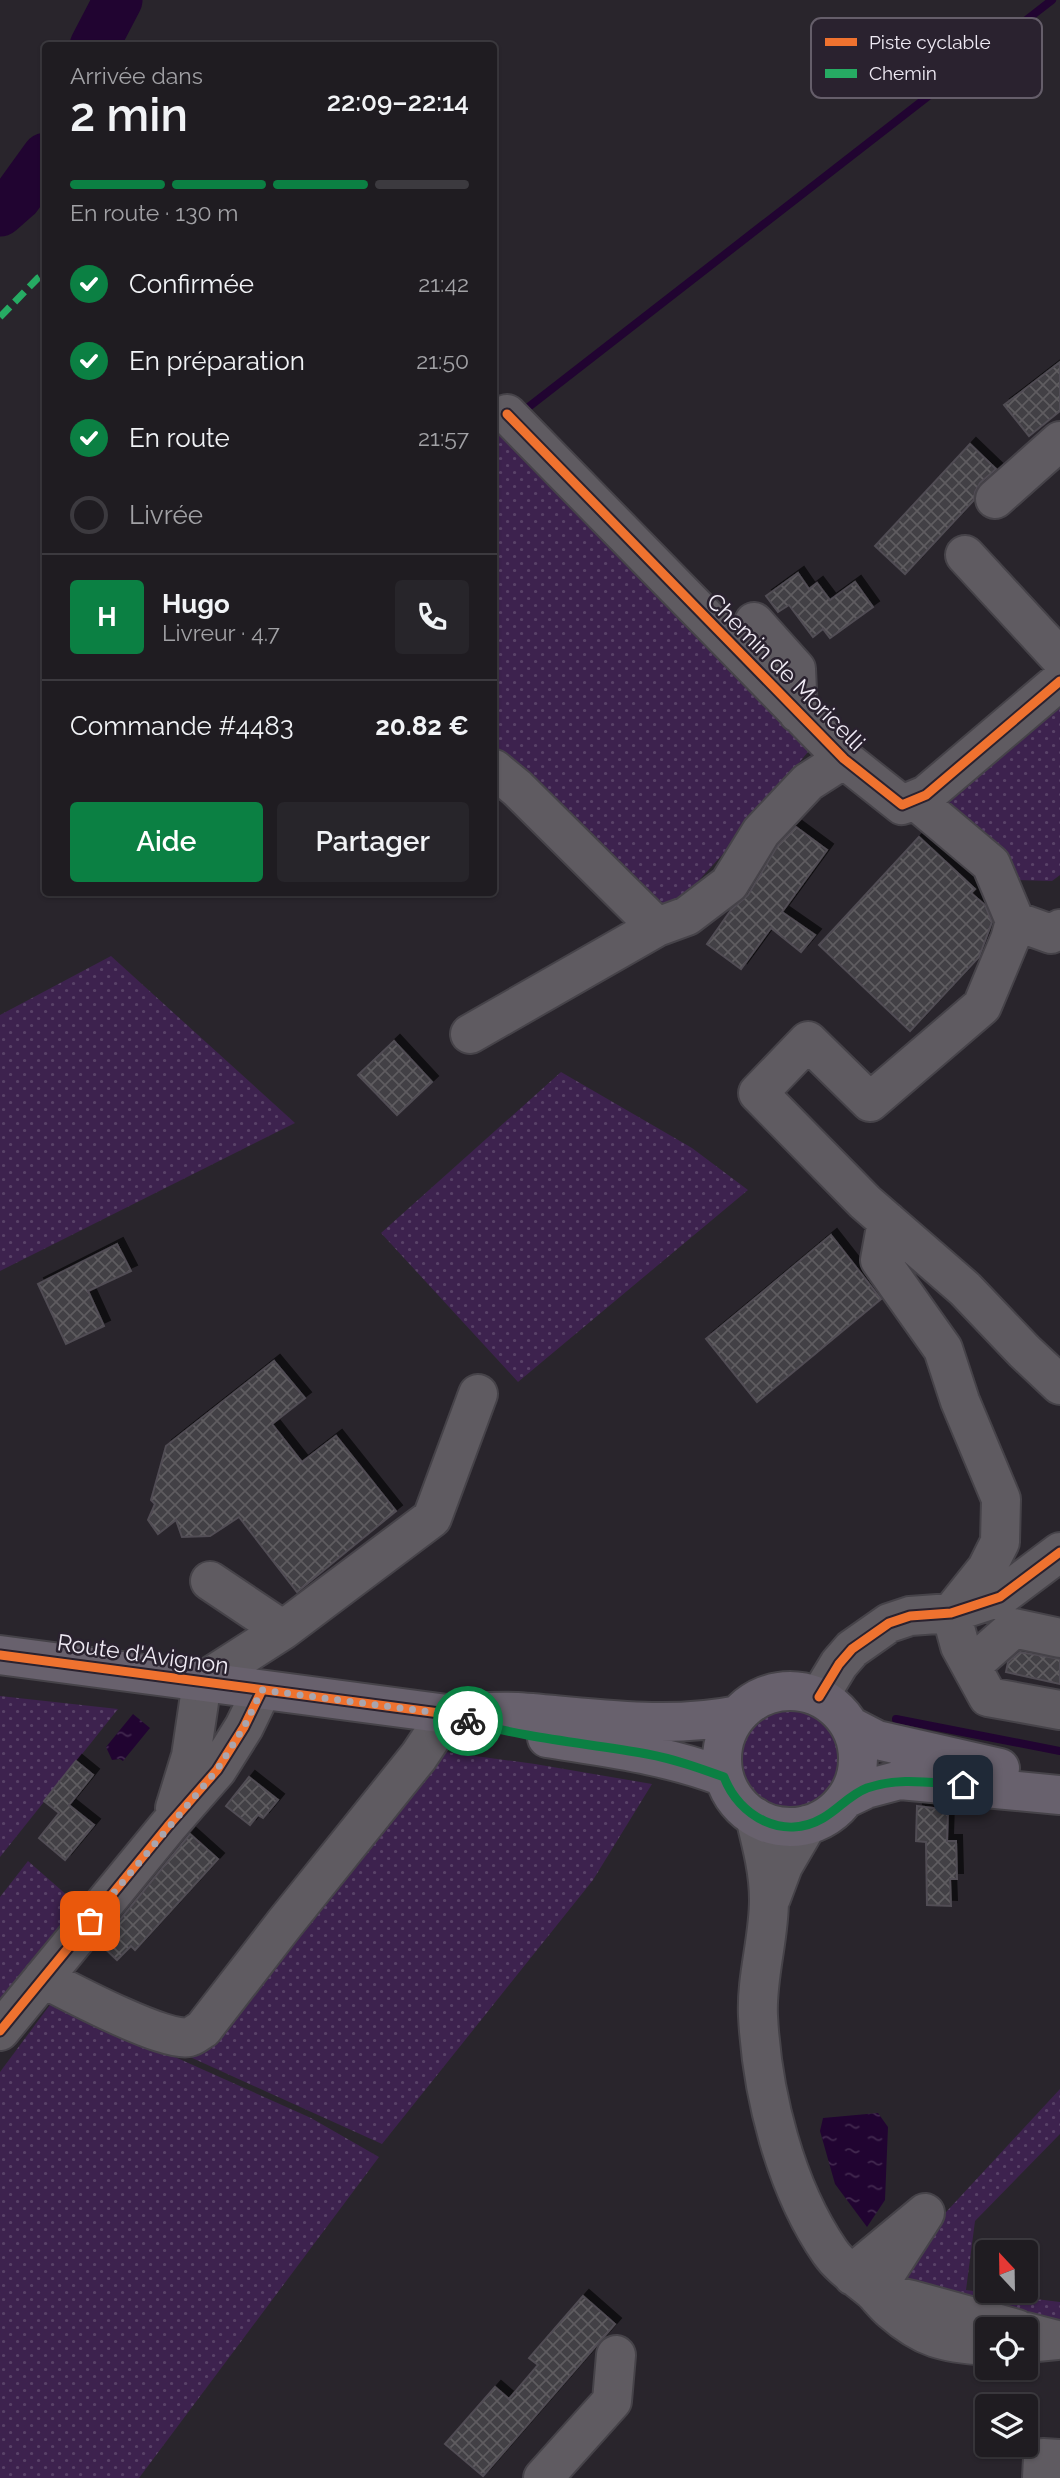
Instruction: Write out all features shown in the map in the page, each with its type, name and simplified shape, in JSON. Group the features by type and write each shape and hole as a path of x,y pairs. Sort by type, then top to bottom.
{"main road":[{"name":"Route d'Avignon","path":"0,1655 447,1714 514,1712 640,1723 709,1721 738,1715"},
{"path":"1060,1782 877,1740 850,1726 831,1704 819,1697 790,1690 761,1697 738,1715 730,1726 722,1751 724,1777 736,1800 755,1817 780,1826 807,1825 828,1815 845,1799 866,1789 900,1780 1060,1795"},
{"name":"Route d'Avignon","path":"447,1714 501,1731 658,1756 724,1777"},
{"path":"845,1799 856,1776 858,1764 858,1751 850,1726"}],"street":[{"name":"Chemin de Moricelli","path":"507,414 844,760 902,805 915,800"},
{"path":"995,499 1060,441"},
{"path":"965,555 1060,658"},
{"path":"754,621 796,669 797,713"},
{"path":"1060,681 926,795 915,800 991,864 1015,921 982,1006 870,1102 808,1041 758,1093 865,1202 965,1289 1060,1385"},
{"path":"470,1034 657,927 687,916 729,884 761,832 808,782 844,760"},
{"path":"497,772 657,927"},
{"path":"1015,921 1051,934 1060,929"},
{"path":"887,1221 880,1259 943,1349 960,1401 1001,1499 1000,1542 987,1568 951,1613"},
{"path":"168,1826 191,1756 202,1682 283,1630 432,1518 478,1394"},
{"path":"819,1697 839,1664 852,1649 889,1623 909,1616 951,1613 1000,1597 1060,1552"},
{"path":"210,1581 283,1630"},
{"path":"951,1613 960,1646 988,1697 1060,1710"},
{"path":"971,1665 1014,1629 1060,1638"},
{"path":"0,2031 217,1770 244,1727 262,1690"},
{"path":"43,1978 90,2002 169,2035 188,2038 204,2029 419,1756 447,1714"},
{"path":"755,1817 767,1866 769,1903 757,2015 768,2100 796,2185 830,2253 889,2309 916,2330 942,2342 975,2345"},
{"path":"769,1903 783,1866 807,1825"},
{"path":"863,2284 975,2317"},
{"path":"542,2478 612,2402 616,2355"},
{"path":"1042,2478 1043,2458 1060,2459"}],"shaded area":[{"path":"497,424 812,747 733,843 672,910 645,905 497,755"},
{"path":"1060,703 1060,875 1052,881 1016,880 938,808"},
{"path":"111,956 295,1123 0,1271 0,1015"},
{"path":"561,1072 692,1148 748,1190 518,1382 381,1233"},
{"path":"0,1696 118,1709 0,1857"},
{"path":"790,1710 810,1714 826,1725 837,1741 841,1761 837,1781 826,1797 810,1808 790,1812 770,1808 754,1797 743,1781 739,1761 743,1741 754,1725 770,1714"},
{"path":"431,1750 652,1784 593,1880 382,2144 190,2057"},
{"path":"28,1861 77,1904 0,2001 0,1897"},
{"path":"52,2002 311,2118 379,2157 139,2478 0,2478 0,2072"},
{"path":"1060,2089 1060,2134 975,2221 966,2290 975,2291 975,2303 1038,2303 1038,2299 1060,2302 1060,2319 965,2307 906,2284 923,2237"}],"water":[{"path":"133,1714 150,1728 123,1761 112,1760 106,1747"},
{"path":"878,2113 888,2127 885,2200 867,2227 835,2184 820,2131 823,2118"}],"building":[{"path":"1060,362 1060,411 1029,436 1004,405"},
{"path":"970,444 996,469 980,483 974,500 905,574 875,546"},
{"path":"798,573 809,589 817,583 830,600 855,582 873,607 830,638 823,629 813,637 789,605 778,612 766,596"},
{"path":"796,827 827,850 782,912 815,935 801,952 771,928 741,969 707,944 731,910 748,895 778,845"},
{"path":"919,837 975,889 971,893 985,905 992,922 979,957 910,1031 819,945"},
{"path":"394,1041 432,1082 397,1115 358,1075"},
{"path":"831,1235 881,1299 757,1402 706,1339"},
{"path":"117,1244 131,1271 88,1291 104,1326 66,1344 38,1284"},
{"path":"274,1361 305,1398 272,1424 302,1462 336,1436 396,1511 297,1592 239,1517 210,1536 182,1537 176,1520 158,1534 148,1520 155,1504 151,1500 166,1446"},
{"path":"1020,1652 1060,1659 1060,1684 1006,1672 1008,1662"},
{"path":"76,1761 93,1775 69,1805 94,1825 65,1860 39,1838 59,1813 44,1801"},
{"path":"249,1777 278,1800 263,1818 258,1815 250,1825 226,1806"},
{"path":"917,1806 948,1810 947,1841 956,1841 957,1879 950,1879 951,1906 927,1905 926,1842 916,1841"},
{"path":"190,1834 218,1859 135,1950 131,1946 117,1960 100,1944"},
{"path":"583,2296 615,2324 483,2476 445,2444 495,2387 509,2399 538,2365 529,2358"}],"waterway":[{"path":"96,42 118,0"},
{"path":"1029,18 1052,0"},
{"path":"520,406 526,409 926,98"},
{"path":"0,212 17,197 42,163"},
{"path":"896,1719 1060,1751"}],"marked path":[{"path":"0,317 42,276"}],"cycle path":[{"path":"507,414 844,759 902,805 926,795 1060,681"},
{"path":"819,1697 839,1664 852,1649 889,1623 910,1616 951,1613 1000,1597 1060,1552"},
{"path":"0,1655 447,1714"},
{"path":"0,2031 217,1770 244,1727 262,1690"}],"way so far":[{"path":"90,1921 217,1770 244,1727 262,1690 447,1714 468,1721"}],"route":[{"path":"468,1721 501,1731 648,1754 703,1769 724,1777 744,1810 767,1823 780,1826 807,1825 834,1811 845,1799 866,1789 900,1780 963,1785"}]}
